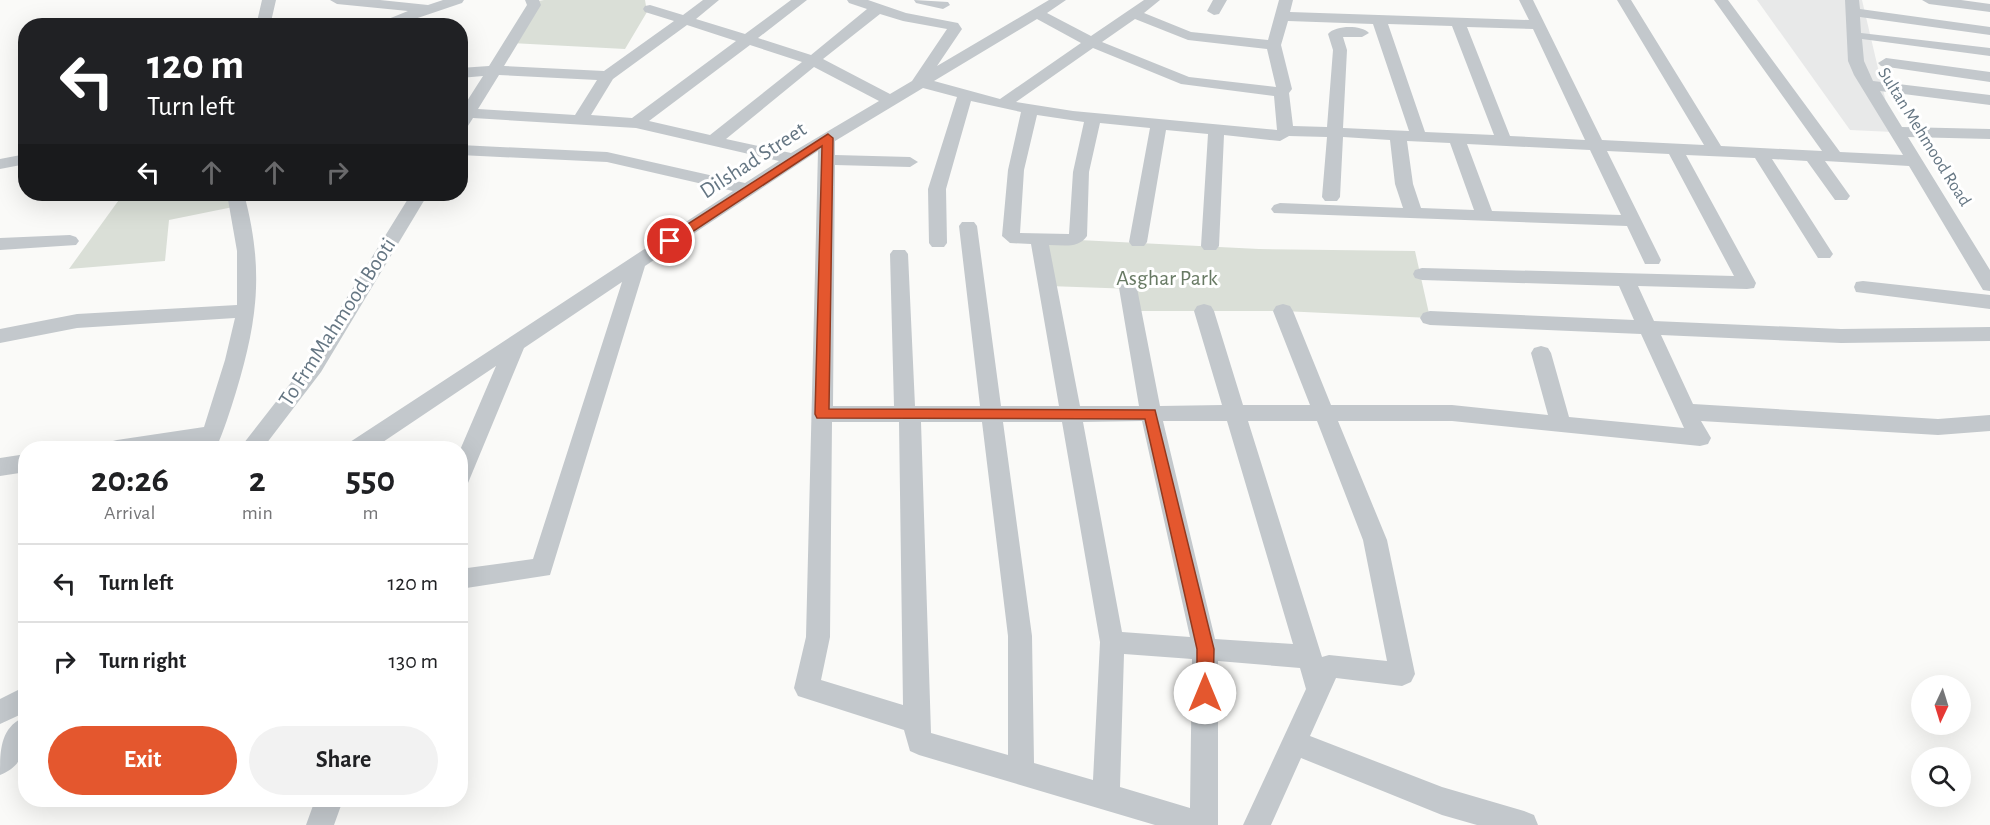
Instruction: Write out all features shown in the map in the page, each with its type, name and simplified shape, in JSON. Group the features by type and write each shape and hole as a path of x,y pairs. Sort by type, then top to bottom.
{"street":[{"path":"265,18 270,0"},
{"path":"337,0 431,5"},
{"path":"398,18 431,5 457,0"},
{"path":"468,114 534,5 532,0"},
{"path":"580,120 607,76 712,0"},
{"path":"636,123 800,0"},
{"path":"921,0 944,5"},
{"name":"Dilshad Street","path":"372,441 793,159 1059,0"},
{"path":"1002,104 1153,0"},
{"path":"1285,131 1281,92 1284,89 1274,45 1286,0"},
{"path":"1526,0 1652,260"},
{"path":"1624,0 1716,151"},
{"path":"1721,0 1835,157"},
{"path":"1929,0 1990,8"},
{"path":"712,141 813,60 868,3 903,17 955,27 919,82 1030,110 1280,136 1285,131 1334,132 1916,161"},
{"path":"1853,6 1990,31"},
{"name":"Sultan Mehmood Road","path":"1853,6 1856,61 1990,285"},
{"path":"650,9 813,60 889,100"},
{"path":"1037,14 1093,43 1185,81 1281,92"},
{"path":"1133,14 1188,36 1274,45"},
{"path":"1280,16 1381,27"},
{"path":"1331,197 1340,50 1336,33 1381,27 1458,22 1538,25"},
{"path":"1458,22 1504,141"},
{"path":"1381,27 1419,137"},
{"path":"1866,36 1990,52"},
{"path":"1886,63 1990,77"},
{"path":"468,72 494,70 607,76"},
{"path":"1869,85 1990,100"},
{"path":"938,243 938,189 965,95"},
{"path":"1030,110 1016,170 1011,236 1016,239 1072,240 1078,236 1081,172 1093,118"},
{"path":"468,119 636,123 793,159"},
{"path":"1138,242 1159,124"},
{"path":"1210,246 1216,130"},
{"path":"1899,132 1990,134"},
{"path":"1398,135 1404,184 1414,214"},
{"path":"828,138 818,637 807,688 916,721"},
{"path":"1457,138 1485,216"},
{"path":"1422,274 1747,283 1675,149"},
{"path":"468,150 608,157 748,189"},
{"path":"1760,153 1824,254"},
{"path":"1812,156 1841,196"},
{"path":"827,160 910,162"},
{"path":"0,164 18,161"},
{"path":"208,441 242,334 248,286 236,201"},
{"name":"To FrmMahmood Booti","path":"256,441 314,367 416,201"},
{"path":"1280,209 1633,221"},
{"path":"968,226 990,414 1020,636 1021,772"},
{"path":"1040,238 1112,642 1106,797"},
{"path":"0,244 70,241"},
{"path":"1968,246 1990,247"},
{"path":"899,254 905,414 910,421 916,721 919,742 1203,825 1205,649 1151,414 1128,288"},
{"path":"468,578 542,568 637,263"},
{"path":"822,414 1452,414 1700,438 1626,280"},
{"path":"1863,287 1990,302"},
{"path":"1257,825 1329,666 1402,674 1375,540 1283,310"},
{"path":"0,336 77,321 245,311"},
{"path":"1204,311 1319,690"},
{"path":"1430,318 1841,336 1990,334"},
{"path":"468,458 516,343"},
{"path":"1541,353 1561,424"},
{"path":"1686,412 1938,427 1990,423"},
{"path":"0,466 18,464"},
{"path":"1112,642 1309,657"},
{"path":"0,712 18,703"},
{"path":"0,762 18,738"},
{"path":"1295,743 1442,801 1524,825"},
{"path":"320,825 326,807"}],"shaded area":[{"path":"1757,0 1862,0 1893,132 1850,130"}],"green space":[{"path":"544,0 645,0 647,12 625,49 511,43 533,2"},
{"path":"118,201 237,201 238,206 169,220 165,261 69,269"},
{"name":"Asghar Park","path":"1039,238 1259,249 1415,251 1430,318 1283,311 1139,311 1134,289 1048,286"}],"route":[{"path":"670,241 828,138 822,414 1151,414 1205,649 1205,693"}]}
